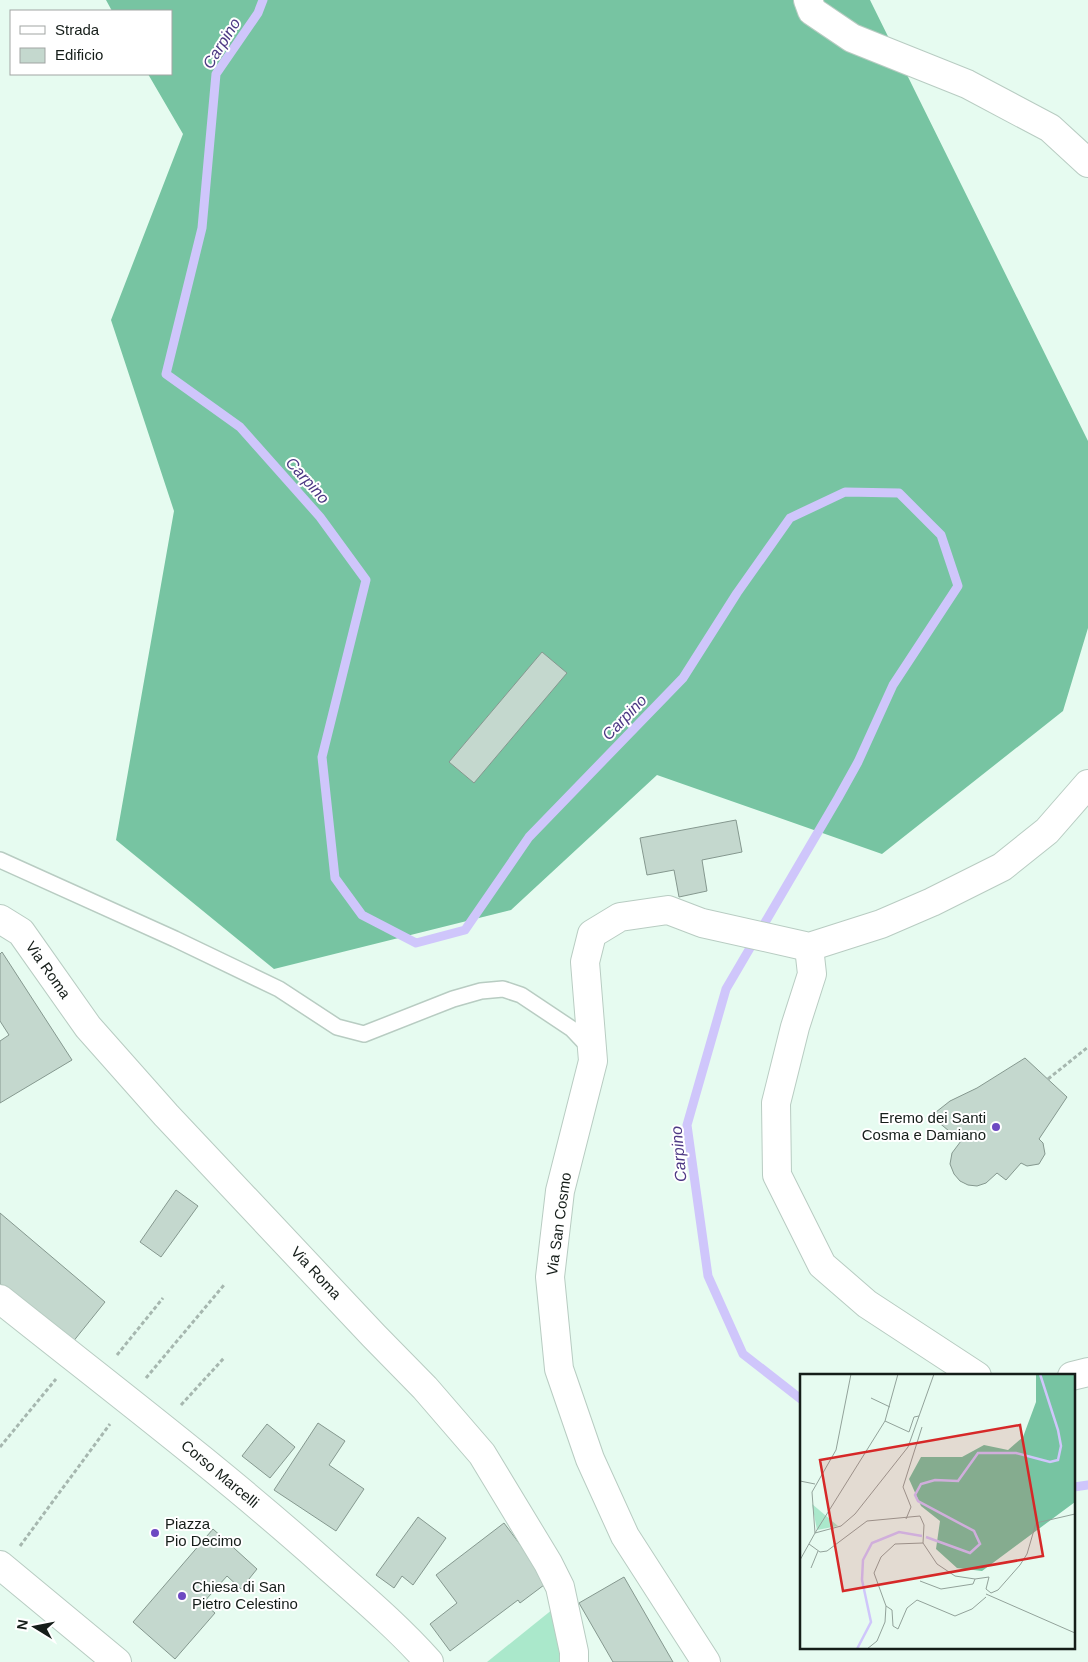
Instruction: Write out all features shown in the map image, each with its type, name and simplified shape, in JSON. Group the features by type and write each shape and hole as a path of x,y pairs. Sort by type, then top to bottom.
{"street":[{"path":"808,0 812,11 852,38 967,84 1050,128 1088,163"},
{"path":"974,1374 867,1304 822,1265 777,1174 776,1103 795,1027 812,974 801,946 881,924 932,902 1002,867 1047,831 1088,784"},
{"name":"Via San Cosmo","path":"706,1662 625,1536 590,1459 559,1369 550,1277 560,1192 593,1061 585,962 592,934 620,917 668,910 702,923 801,946"},
{"name":"Via Roma","path":"0,919 20,932 88,1028 160,1108 425,1388 482,1454 560,1586 574,1652 574,1662"},
{"name":"Corso Marcelli","path":"0,1299 162,1426 286,1529 409,1640 429,1662"},
{"path":"2,1567 116,1662"}],"lane":[{"path":"0,860 175,939 278,989 337,1027 364,1034 453,999 481,991 503,989 521,995 572,1029 591,1049"}],"path":[{"path":"1048,1079 1088,1047"},
{"path":"2,1567 128,1400 224,1285"},
{"path":"99,1377 163,1298"},
{"path":"0,1447 74,1358"},
{"path":"162,1426 224,1358"}],"green space":[{"path":"106,0 870,0 1088,441 1088,628 1063,711 882,854 657,775 511,910 274,969 116,840 174,511 111,320 183,134 149,75 172,75 172,10 111,10"},
{"path":"553,1609 564,1662 487,1662"}],"building":[{"path":"542,652 567,673 474,783 449,762"},
{"path":"736,820 742,852 702,860 707,891 679,897 674,870 647,875 640,838"},
{"path":"2,952 72,1060 0,1103 0,1041 9,1035 0,1021 0,954"},
{"name":"Eremo dei Santi Cosma e Damiano","path":"1025,1058 1067,1097 1039,1139 1043,1143 1045,1154 1039,1164 1027,1166 1021,1163 1006,1180 997,1173 986,1183 977,1186 968,1185 960,1181 954,1174 950,1164 952,1153 961,1141 931,1116 950,1101 977,1088"},
{"path":"176,1190 198,1206 161,1257 140,1242"},
{"path":"0,1213 105,1302 72,1343 0,1284"},
{"path":"318,1423 345,1441 329,1465 364,1489 336,1531 274,1490"},
{"path":"267,1424 295,1447 270,1478 242,1456"},
{"path":"418,1517 446,1538 413,1585 402,1576 394,1588 376,1575"},
{"path":"504,1523 548,1582 520,1603 518,1600 450,1651 430,1624 457,1603 436,1575"},
{"name":"Chiesa di San Pietro Celestino","path":"213,1529 257,1569 241,1589 227,1576 203,1603 215,1613 175,1659 133,1622"},
{"path":"624,1577 673,1662 613,1662 579,1603"}],"waterway":[{"name":"Carpino","path":"263,0 258,13 216,74 202,228 166,374 240,427 320,517 366,580 322,757 335,878 362,915 416,943 465,930 529,837 683,678 737,593 790,518 845,492 899,493 941,535 958,586 893,685 858,762 726,989 687,1125 708,1276 743,1354 800,1398"},
{"name":"Carpino","path":"1076,1487 1088,1485"}],"place":[{"name":"Eremo dei Santi Cosma e Damiano","path":"996,1127"},
{"name":"Piazza Pio Decimo","path":"155,1533"},
{"name":"Chiesa di San Pietro Celestino","path":"182,1596"}]}
